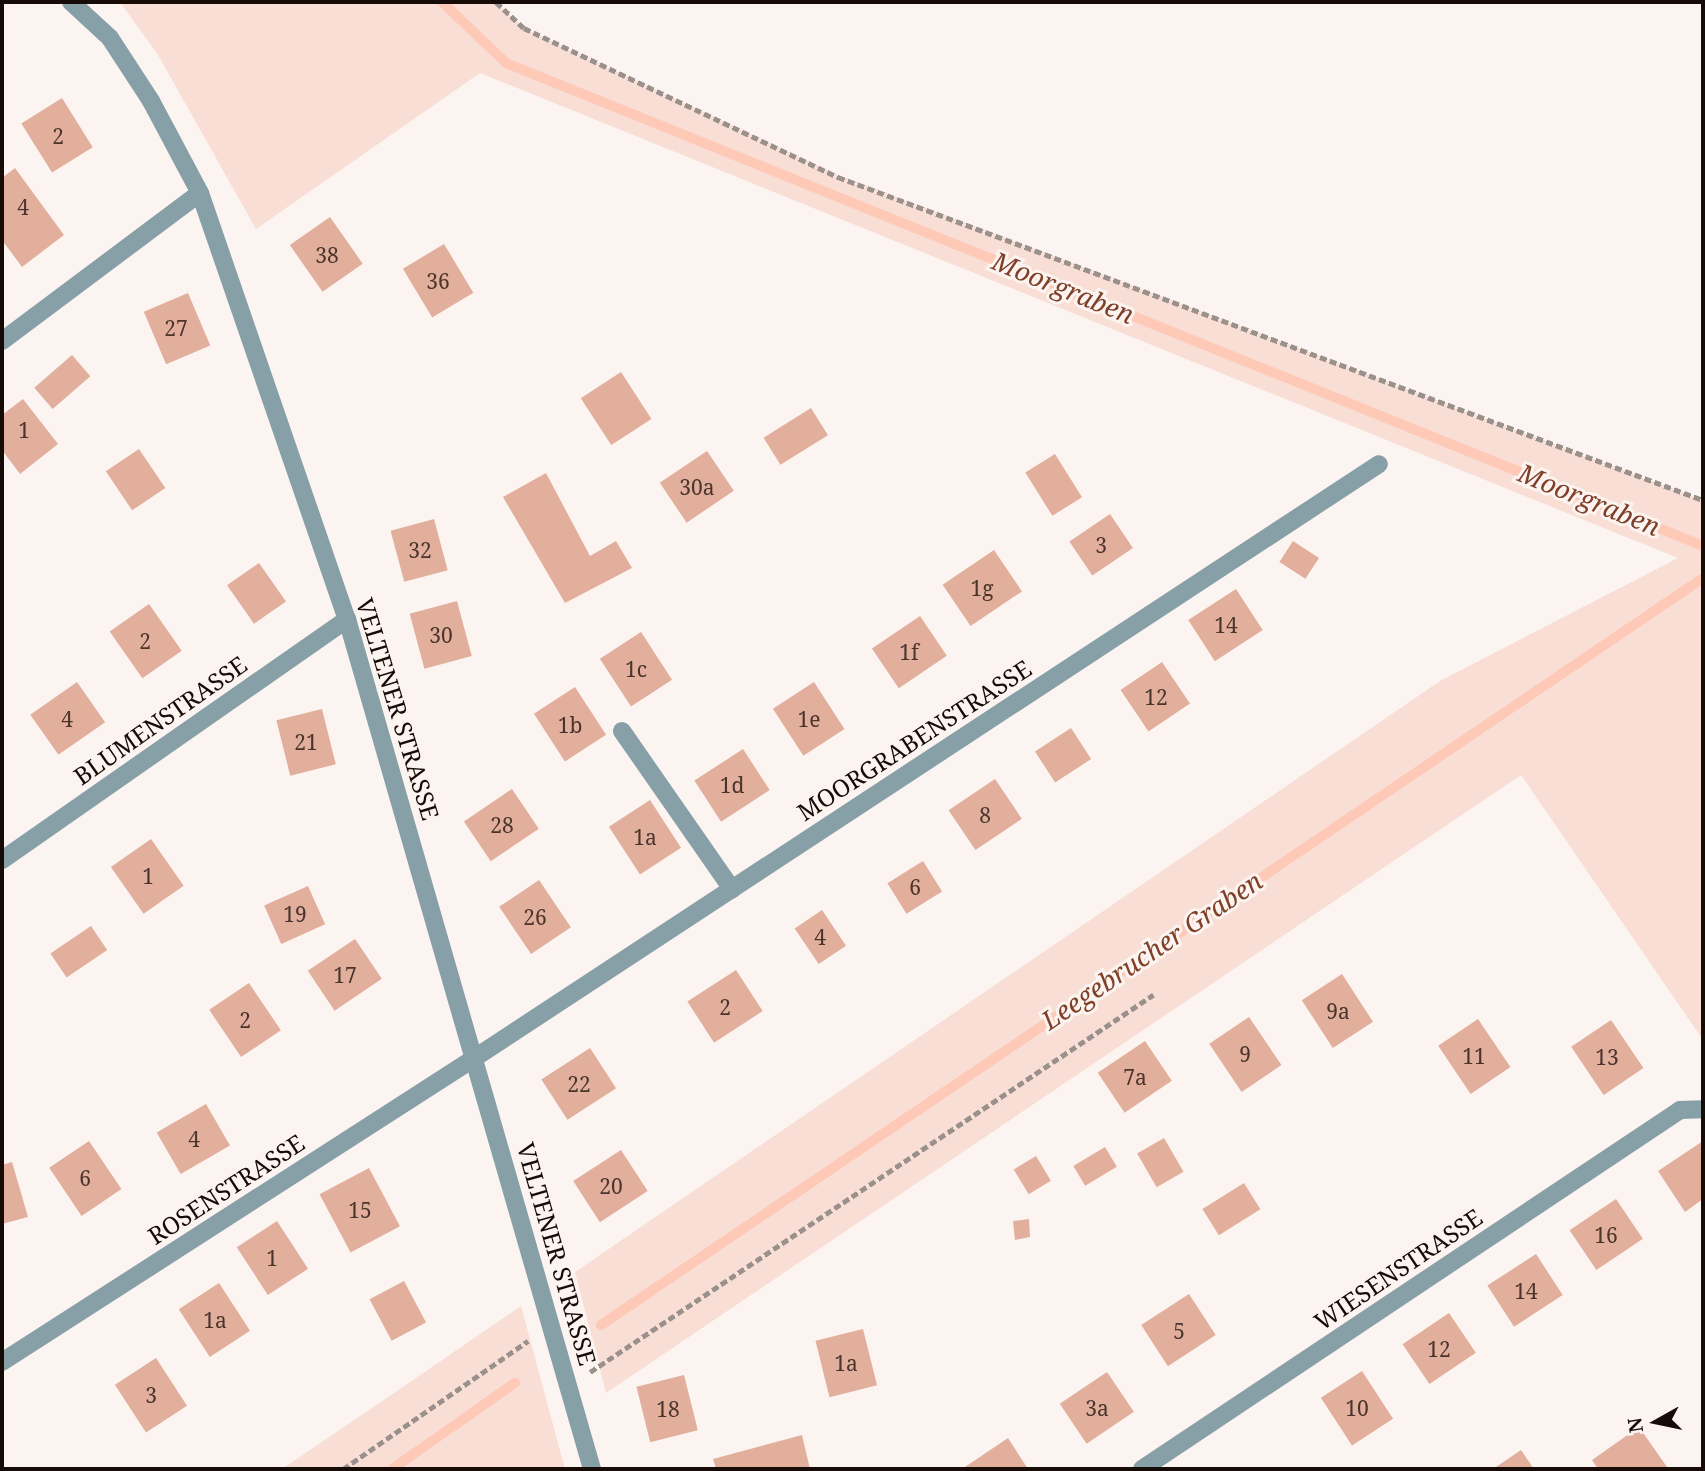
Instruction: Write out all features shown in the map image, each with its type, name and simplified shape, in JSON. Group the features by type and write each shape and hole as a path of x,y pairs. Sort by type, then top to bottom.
{"street":[{"name":"VELTENER STRASSE","path":"71,2 110,38 151,102 200,193 347,619 476,1057 592,1469"},
{"path":"2,341 200,193"},
{"name":"MOORGRABENSTRASSE","path":"476,1057 1379,464"},
{"name":"BLUMENSTRASSE","path":"2,860 347,619"},
{"path":"622,731 732,889"},
{"name":"ROSENSTRASSE","path":"2,1362 476,1057"},
{"name":"WIESENSTRASSE","path":"1142,1469 1680,1110 1703,1109"}],"path":[{"path":"496,2 524,28 838,177 1703,500"},
{"path":"569,1386 1153,995"},
{"path":"342,1469 552,1324"}],"shaded area":[{"path":"120,2 496,2 524,28 836,174 1703,500 1703,1040 1521,775 606,1393 575,1272 1440,681 1678,558 480,73 256,229 158,55"},
{"path":"521,1306 565,1469 282,1469 394,1393"}],"building":[{"path":"62,98 93,147 52,173 21,123"},
{"path":"15,168 64,235 22,267 2,240 2,178"},
{"path":"330,217 363,264 323,292 290,245"},
{"path":"444,244 473,293 432,318 403,269"},
{"path":"188,293 210,345 166,364 144,312"},
{"path":"72,355 90,376 53,409 34,388"},
{"path":"621,372 651,419 611,445 581,398"},
{"path":"23,399 58,444 20,474 2,450 2,415"},
{"path":"811,408 828,435 780,465 764,438"},
{"path":"139,449 165,488 132,510 106,471"},
{"path":"707,451 734,491 687,523 660,483"},
{"path":"1055,454 1082,497 1052,516 1025,473"},
{"path":"546,473 590,556 616,541 632,568 565,603 503,497"},
{"path":"1110,514 1133,548 1092,575 1069,541"},
{"path":"434,519 448,570 404,582 391,531"},
{"path":"1293,541 1319,558 1305,579 1279,562"},
{"path":"994,550 1022,591 971,626 943,585"},
{"path":"259,563 286,602 254,624 227,585"},
{"path":"1236,589 1263,630 1215,661 1188,620"},
{"path":"457,601 472,656 424,669 410,614"},
{"path":"149,604 182,651 142,678 110,632"},
{"path":"920,616 947,656 899,688 872,648"},
{"path":"641,632 672,680 631,706 600,659"},
{"path":"1162,662 1190,703 1149,731 1121,690"},
{"path":"77,682 105,722 58,755 30,715"},
{"path":"814,682 844,729 803,756 773,709"},
{"path":"575,687 606,735 565,761 534,714"},
{"path":"322,709 336,764 290,776 276,720"},
{"path":"1071,728 1091,759 1055,782 1035,751"},
{"path":"743,749 770,790 721,822 694,781"},
{"path":"995,779 1022,819 975,850 949,810"},
{"path":"512,789 539,829 491,861 464,821"},
{"path":"650,800 681,848 640,874 609,827"},
{"path":"151,839 184,886 144,914 111,867"},
{"path":"923,861 942,892 906,914 887,883"},
{"path":"539,880 571,927 531,954 499,907"},
{"path":"308,886 325,924 281,944 264,906"},
{"path":"822,910 846,946 819,964 795,928"},
{"path":"91,926 107,950 67,977 50,953"},
{"path":"355,939 382,979 335,1011 308,971"},
{"path":"736,970 763,1011 714,1043 687,1002"},
{"path":"1342,974 1373,1022 1333,1048 1302,1000"},
{"path":"249,983 281,1030 241,1057 209,1010"},
{"path":"1249,1017 1281,1065 1242,1092 1209,1044"},
{"path":"1478,1019 1510,1067 1471,1094 1438,1046"},
{"path":"1611,1020 1643,1068 1604,1095 1571,1047"},
{"path":"1145,1041 1172,1081 1125,1113 1098,1073"},
{"path":"590,1048 616,1088 567,1120 541,1080"},
{"path":"206,1104 230,1146 181,1174 157,1132"},
{"path":"1164,1138 1184,1172 1157,1187 1137,1154"},
{"path":"89,1141 121,1189 82,1216 49,1168"},
{"path":"1703,1141 1703,1199 1685,1212 1658,1171"},
{"path":"1105,1147 1117,1167 1085,1186 1073,1166"},
{"path":"621,1150 648,1191 600,1222 573,1181"},
{"path":"1036,1156 1051,1181 1029,1194 1014,1169"},
{"path":"12,1162 28,1217 2,1224 2,1165"},
{"path":"369,1168 400,1226 351,1253 320,1194"},
{"path":"1244,1183 1260,1209 1219,1235 1202,1209"},
{"path":"1616,1199 1643,1239 1596,1270 1570,1230"},
{"path":"1029,1219 1030,1237 1015,1240 1013,1221"},
{"path":"277,1221 308,1269 268,1295 237,1247"},
{"path":"1536,1254 1563,1295 1514,1327 1487,1286"},
{"path":"404,1281 426,1322 392,1341 370,1299"},
{"path":"219,1283 250,1331 210,1357 179,1309"},
{"path":"1189,1294 1216,1335 1168,1366 1141,1325"},
{"path":"1449,1313 1476,1353 1429,1384 1403,1344"},
{"path":"863,1329 877,1385 829,1397 815,1341"},
{"path":"156,1358 187,1406 146,1432 115,1385"},
{"path":"1362,1371 1393,1419 1352,1445 1321,1398"},
{"path":"1107,1372 1134,1412 1087,1444 1060,1404"},
{"path":"684,1375 698,1430 650,1442 636,1387"},
{"path":"1639,1427 1667,1467 1598,1469 1592,1460"},
{"path":"802,1435 810,1469 716,1469 713,1459"},
{"path":"1008,1438 1028,1469 962,1469"},
{"path":"1521,1450 1534,1469 1493,1469"}],"waterway":[{"name":"Moorgraben","path":"442,2 506,63 1703,546"},
{"name":"Leegebrucher Graben","path":"601,1325 1703,578"},
{"name":"Leegebrucher Graben","path":"392,1469 515,1383"}]}
